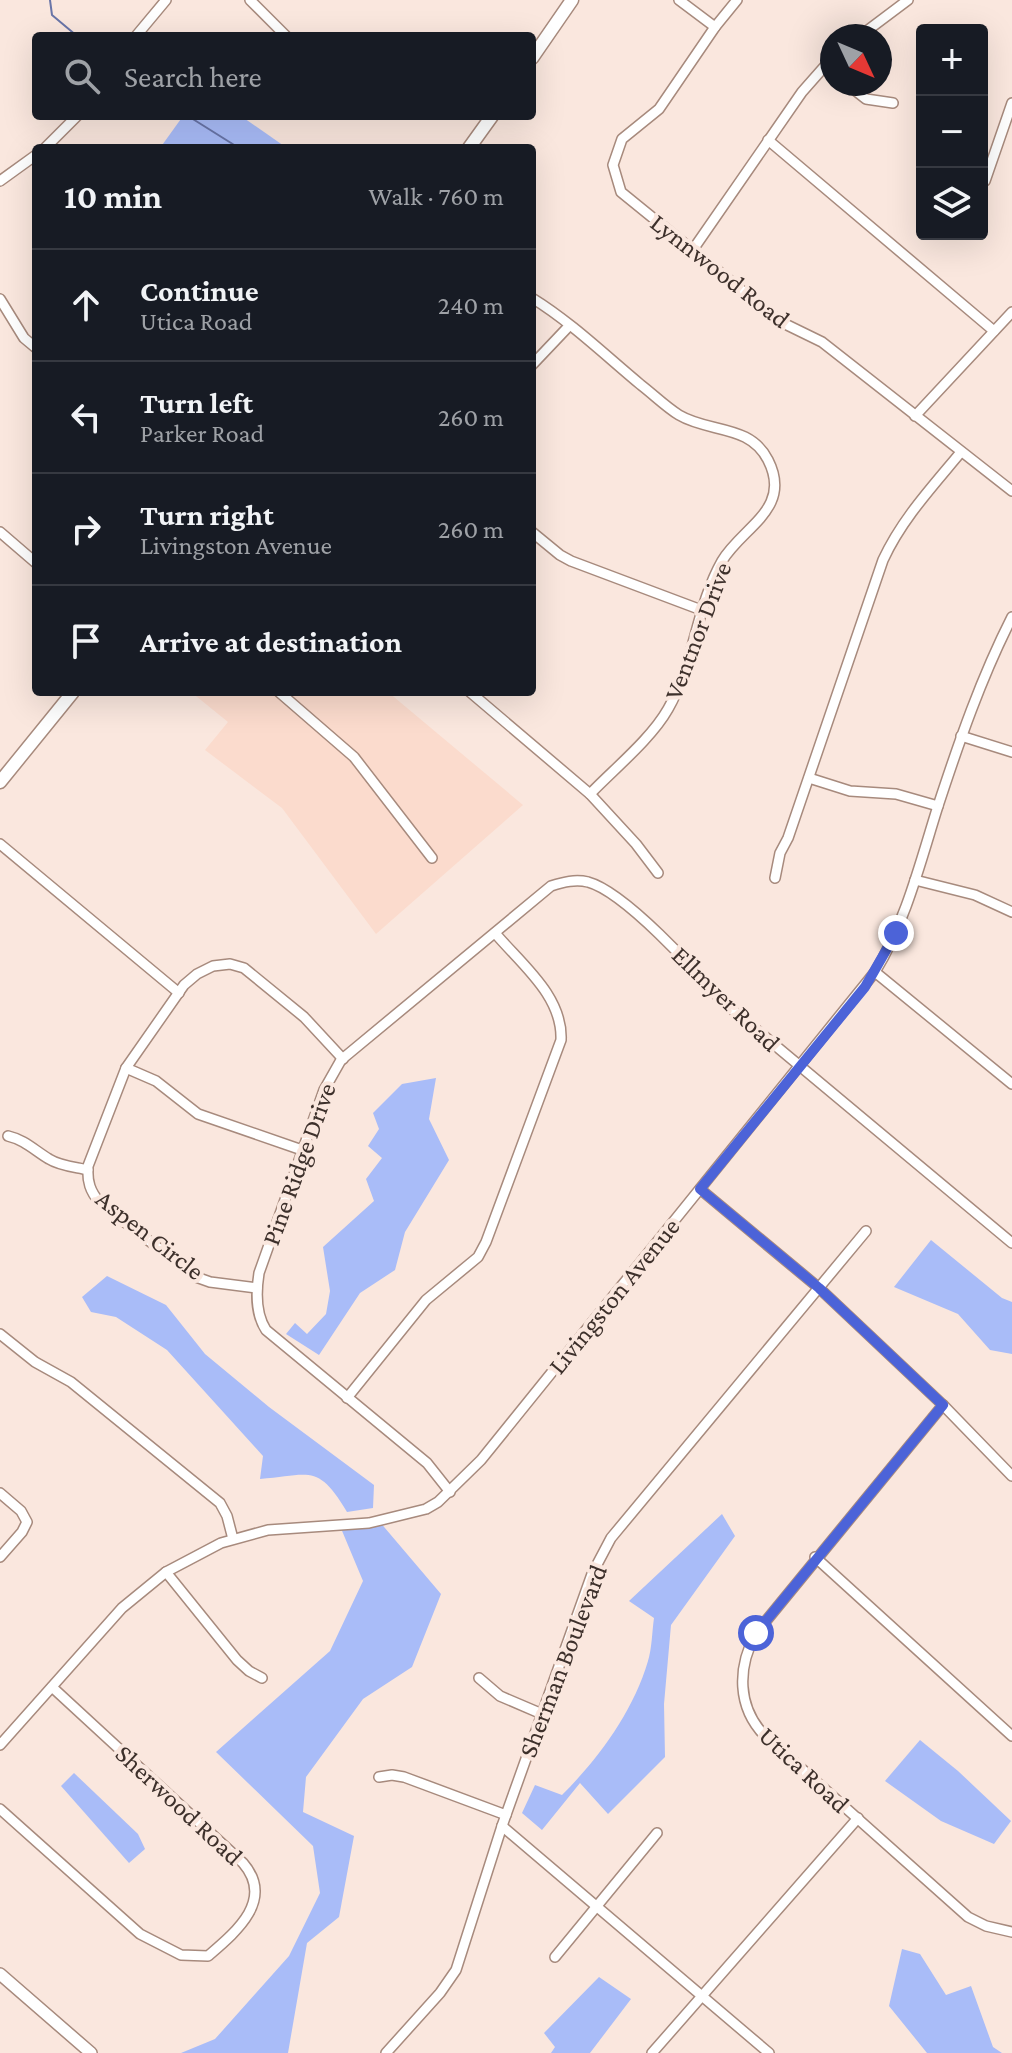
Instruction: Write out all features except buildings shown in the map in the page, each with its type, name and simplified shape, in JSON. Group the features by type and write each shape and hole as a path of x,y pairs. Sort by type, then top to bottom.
{"main road":[{"path":"536,52 572,0"},
{"path":"472,144 489,120"},
{"path":"0,782 70,696"}],"street":[{"path":"139,32 166,0"},
{"path":"250,0 282,32"},
{"path":"679,0 715,27"},
{"name":"Lynnwood Road","path":"737,0 659,109 622,139 613,165 616,184 627,199 781,322 822,342 1012,491"},
{"path":"876,24 908,0"},
{"path":"692,251 820,70"},
{"path":"862,96 893,103"},
{"path":"988,172 1012,103"},
{"path":"49,144 73,120"},
{"path":"768,140 994,331"},
{"path":"0,181 32,158"},
{"path":"0,299 24,338 32,345"},
{"name":"Ventnor Drive","path":"536,301 682,417 740,433 753,440 767,457 774,479 771,501 760,521 723,560 667,710 590,794"},
{"path":"915,416 1012,312"},
{"path":"536,361 569,326"},
{"path":"775,878 780,853 788,838 883,560 895,535 961,452"},
{"path":"0,532 32,560"},
{"path":"536,535 571,561 704,611"},
{"name":"Livingston Avenue","path":"0,1745 122,1608 166,1572 191,1557 233,1539 268,1530 369,1523 426,1509 450,1492 481,1460 875,972 896,933 961,736 1012,617"},
{"path":"284,696 354,757 432,858"},
{"path":"475,696 590,794 658,873"},
{"path":"961,736 1012,752"},
{"path":"809,778 850,791 896,794 938,806"},
{"path":"0,844 179,993"},
{"path":"915,880 975,895 1012,912"},
{"name":"Pine Ridge Drive","path":"450,1492 427,1463 266,1330 260,1321 259,1273 324,1090 343,1059 551,886 568,881 585,881"},
{"name":"Ellmyer Road","path":"585,881 600,886 648,925 689,963 722,1001 1012,1243"},
{"path":"347,1398 426,1300 478,1257 561,1040 558,1012 548,994 495,933"},
{"name":"Aspen Circle","path":"257,1288 210,1282 196,1277 92,1194 87,1181 88,1170 126,1068 179,993 197,974 213,966 230,964 244,968 304,1017 343,1059"},
{"path":"875,972 1012,1084"},
{"path":"126,1068 156,1081 198,1114 302,1150"},
{"path":"8,1136 20,1139 62,1165 88,1170"},
{"path":"700,1189 819,1288 943,1405 1012,1476"},
{"name":"Sherman Boulevard","path":"386,2053 440,1993 456,1970 502,1826 592,1574 611,1538 866,1231"},
{"path":"0,1334 35,1362 71,1382 220,1503 233,1539"},
{"name":"Utica Road","path":"943,1405 815,1557 756,1633 743,1666 744,1700 755,1725 968,1917 986,1926 1012,1932"},
{"path":"0,1493 21,1511 27,1522 0,1557"},
{"path":"815,1557 1012,1736"},
{"path":"166,1572 237,1660 262,1678"},
{"path":"479,1678 500,1696 542,1714"},
{"name":"Sherwood Road","path":"0,1809 130,1926 181,1955 208,1956 252,1911 255,1885 253,1875 243,1863 52,1687"},
{"path":"379,1777 404,1777 506,1815"},
{"path":"652,2053 858,1818"},
{"path":"502,1826 769,2053"},
{"path":"555,1957 657,1833"},
{"path":"0,1974 89,2052"}],"shaded area":[{"path":"180,120 247,120 281,144 163,144"},
{"path":"196,696 393,696 523,805 376,934 282,808 205,750 228,722"},
{"path":"436,1078 429,1119 449,1160 405,1232 395,1270 360,1293 319,1355 286,1334 295,1323 307,1334 326,1314 330,1291 323,1247 374,1201 366,1179 382,1158 368,1146 379,1129 373,1113 402,1084"},
{"path":"931,1240 1002,1298 1012,1302 1012,1354 990,1350 958,1314 894,1287"},
{"path":"107,1276 166,1305 205,1354 269,1407 374,1485 373,1508 347,1512 328,1486 311,1476 260,1479 263,1456 167,1350 116,1317 91,1312 82,1297"},
{"path":"722,1514 735,1536 671,1625 664,1704 665,1757 608,1814 580,1783 542,1830 522,1813 535,1785 562,1795 589,1766 613,1733 642,1680 654,1618 629,1601"},
{"path":"379,1521 441,1594 412,1667 363,1699 306,1777 303,1812 354,1836 339,1917 307,1943 288,2053 181,2053 215,2039 289,1956 320,1893 313,1846 216,1752 330,1651 363,1581 340,1526"},
{"path":"920,1740 1011,1821 994,1844 941,1821 885,1781"},
{"path":"74,1773 138,1834 145,1849 129,1863 61,1786"},
{"path":"902,1949 920,1954 946,1995 971,1986 993,2047 1002,2053 927,2053 889,2006"},
{"path":"599,1977 631,1999 590,2053 551,2053 555,2047 544,2033"}],"waterway":[{"path":"50,0 52,15 72,32"},
{"path":"194,120 233,144"}],"route":[{"path":"756,1633 815,1557 943,1405 819,1288 700,1189 865,987 896,933"}]}
